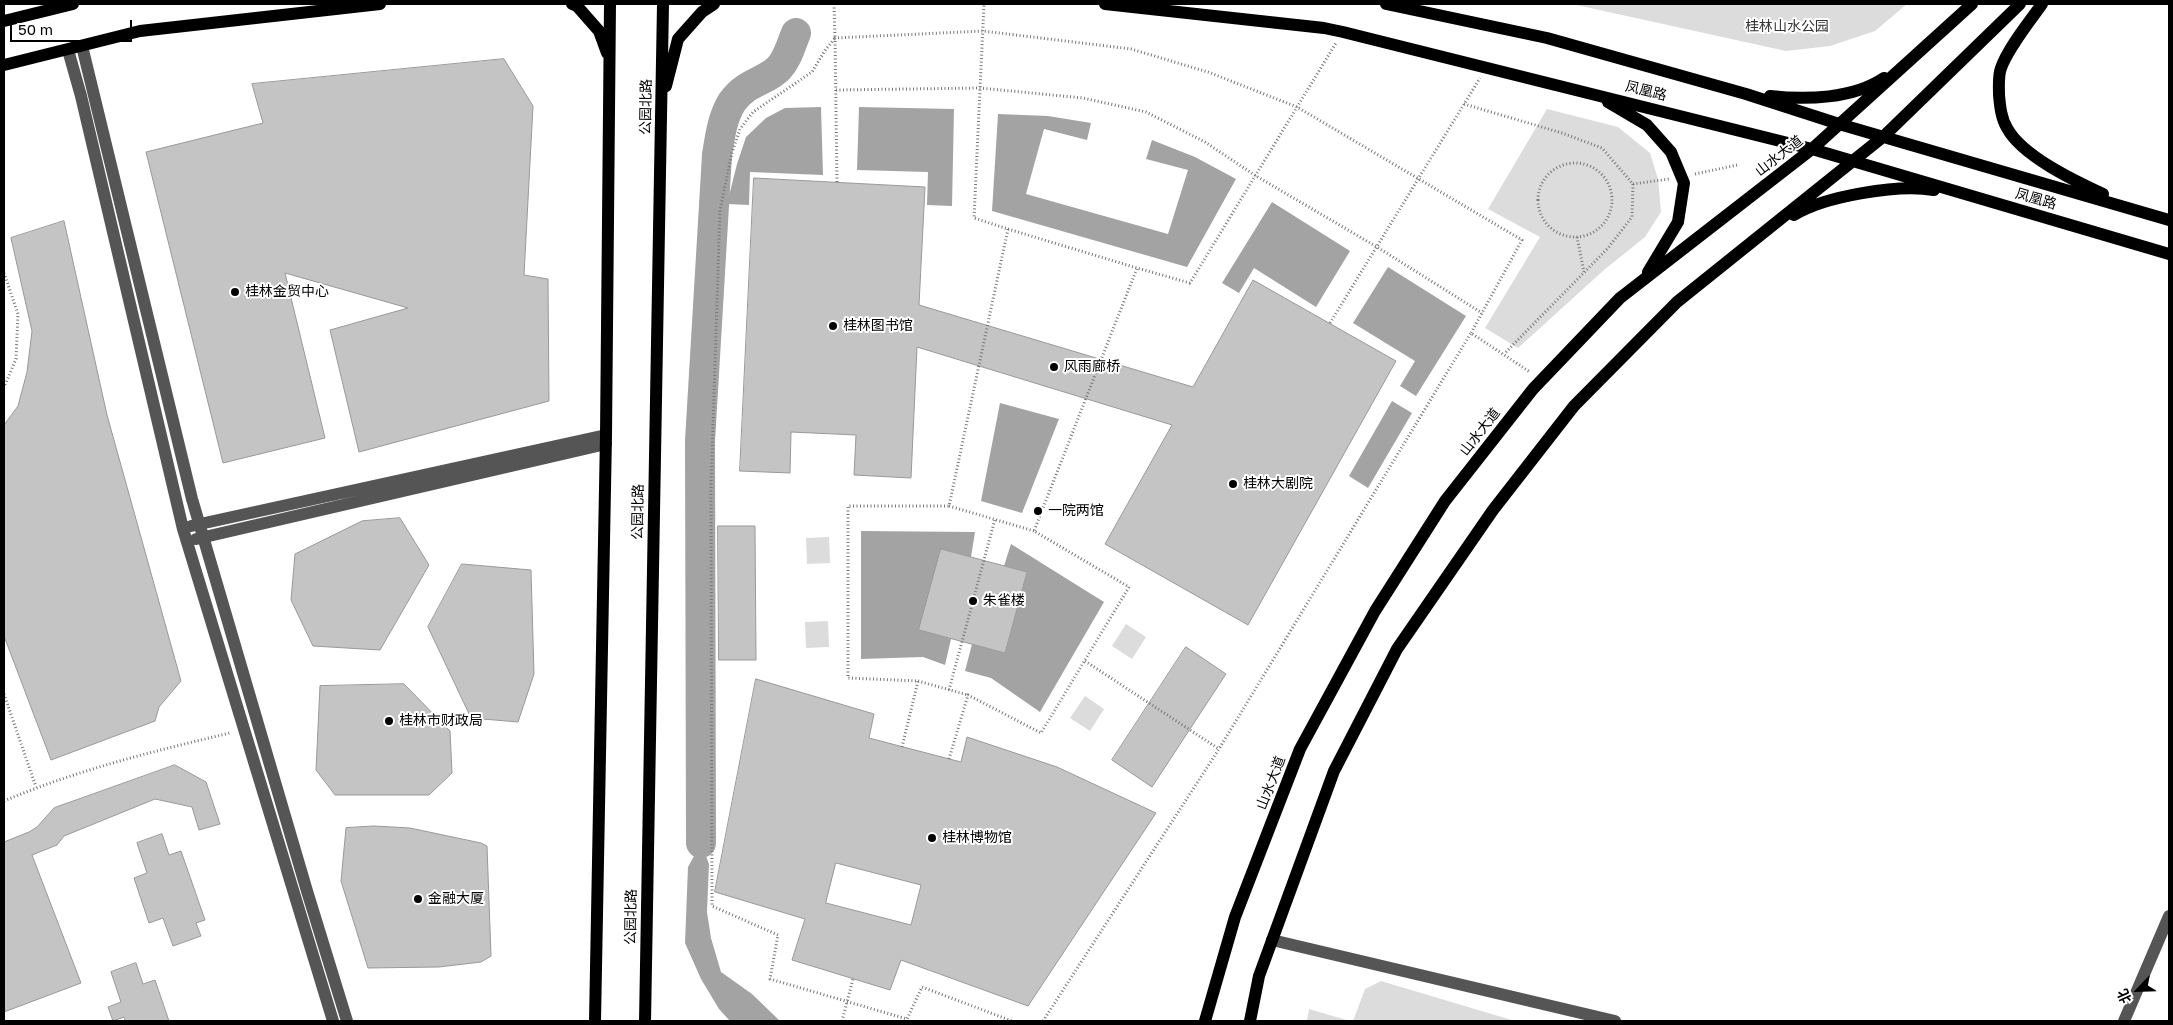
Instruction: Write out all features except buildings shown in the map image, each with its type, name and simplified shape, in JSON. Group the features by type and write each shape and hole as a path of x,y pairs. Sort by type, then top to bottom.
{"main road":[{"path":"4,21 68,4"},
{"path":"4,64 140,31 380,4"},
{"path":"572,4 577,6 599,31 610,59"},
{"path":"595,1021 606,440 610,4"},
{"name":"公园北路","path":"645,1021 663,4"},
{"path":"661,108 678,40 702,12 714,4"},
{"name":"凤凰路","path":"1105,4 1324,28 1343,32 1590,92 1812,149 2169,254"},
{"name":"凤凰路","path":"1386,4 1546,38 1746,94 1839,124 2169,220"},
{"name":"山水大道","path":"1205,1021 1235,917 1300,749 1375,611 1444,501 1542,380 1620,298 1812,149 1972,4"},
{"path":"1250,1021 1259,976 1334,771 1397,649 1487,518 1574,406 1677,302 1884,136 2020,4"},
{"path":"2042,4 2001,68 1999,84 2000,102 2007,128 2027,150 2073,180 2134,210"},
{"path":"1746,94 1790,98 1838,95 1877,82 1911,59"},
{"path":"1590,92 1647,125 1671,152 1684,183 1678,222 1644,280"},
{"path":"1759,236 1799,212 1847,194 1929,189 1969,195"}],"street":[{"path":"82,46 202,537 306,891 347,1021"},
{"path":"68,50 81,96 184,535 333,1021"},
{"path":"184,535 199,524 606,440"},
{"path":"184,535 202,537 606,440"},
{"path":"2124,1021 2169,916"},
{"path":"1272,940 1615,1021"}],"path":[{"path":"834,4 837,182"},
{"path":"984,4 974,218 1190,283 1343,32"},
{"path":"1012,1021 922,986 907,1019 847,1003 770,978 778,934 712,906 711,489 720,210 732,153 740,129 753,112 812,72 835,38 983,31 1131,49 1208,72 1297,107 1522,240 1471,333 1219,749 1042,1021"},
{"path":"1330,323 1487,67"},
{"path":"836,90 980,88 1083,98 1146,112 1206,142 1256,176 1377,247 1482,313"},
{"path":"1464,104 1562,133 1602,148 1633,184 1632,217 1608,248 1504,354"},
{"path":"1573,162 1585,164 1596,169 1605,177 1610,188 1612,200 1610,212 1604,223 1595,231 1577,237 1559,234 1549,226 1542,216 1538,204 1538,192 1550,172 1561,165 1573,162"},
{"path":"949,506 1008,229"},
{"path":"1577,237 1584,273"},
{"path":"1034,531 1137,268"},
{"path":"4,273 18,314 16,360 4,387"},
{"path":"1471,333 1542,380"},
{"path":"848,506 949,506 995,519 1034,531 1129,587 1041,734 968,695 918,681 848,678 848,506"},
{"path":"949,690 995,519"},
{"path":"1085,661 1219,749"},
{"path":"902,747 918,681"},
{"path":"4,694 36,787"},
{"path":"949,759 968,695"},
{"path":"4,801 36,787 123,760 244,729"},
{"path":"842,1021 853,979"}],"green space":[{"name":"桂林山水公园","path":"1572,4 1907,4 1875,31 1830,46 1786,51"},
{"path":"1547,109 1618,127 1650,153 1658,179 1661,212 1645,237 1604,270 1518,348 1485,328 1540,237 1488,209"},
{"path":"829,537 830,563 807,564 806,538"},
{"path":"828,621 829,647 806,648 805,622"},
{"path":"1126,624 1146,637 1132,659 1112,646"},
{"path":"1085,696 1104,709 1090,731 1070,718"},
{"path":"1381,981 1515,1021 1353,1021 1365,989"},
{"path":"1309,1009 1350,1021 1307,1021"}],"shaded area":[{"path":"821,107 823,175 750,172 749,205 727,204 746,137 766,118 785,108"},
{"path":"859,107 954,109 952,206 927,205 928,172 857,170"},
{"path":"998,114 1048,116 1091,123 1087,140 1044,129 1026,194 1168,234 1188,170 1146,159 1152,140 1195,157 1236,179 1187,267 992,211"},
{"path":"1272,202 1350,251 1316,307 1254,268 1239,293 1222,283"},
{"path":"1388,267 1466,316 1416,396 1400,386 1415,361 1353,323"},
{"path":"1392,401 1412,413 1368,488 1349,476"},
{"path":"1000,403 1059,419 1022,513 981,501"},
{"path":"861,531 975,532 971,557 941,549 919,629 951,639 945,665 923,657 861,659"},
{"path":"1011,544 1104,602 1040,712 991,678 965,671 972,644 1005,653 1027,572 1004,566"},
{"path":"701,843 709,864 707,912 711,938 721,972 752,994 780,1021 730,1021 719,1009 701,979 685,943 688,867"}],"waterway":[{"path":"701,843 700,441 717,155 720,135 732,102 744,90 774,73 779,68 787,56 796,33"}],"place":[{"name":"桂林金贸中心","path":"235,292"},
{"name":"桂林图书馆","path":"833,326"},
{"name":"风雨廊桥","path":"1054,367"},
{"name":"桂林大剧院","path":"1233,484"},
{"name":"一院两馆","path":"1038,511"},
{"name":"朱雀楼","path":"973,601"},
{"name":"桂林市财政局","path":"389,721"},
{"name":"桂林博物馆","path":"932,838"},
{"name":"金融大厦","path":"418,899"}]}
